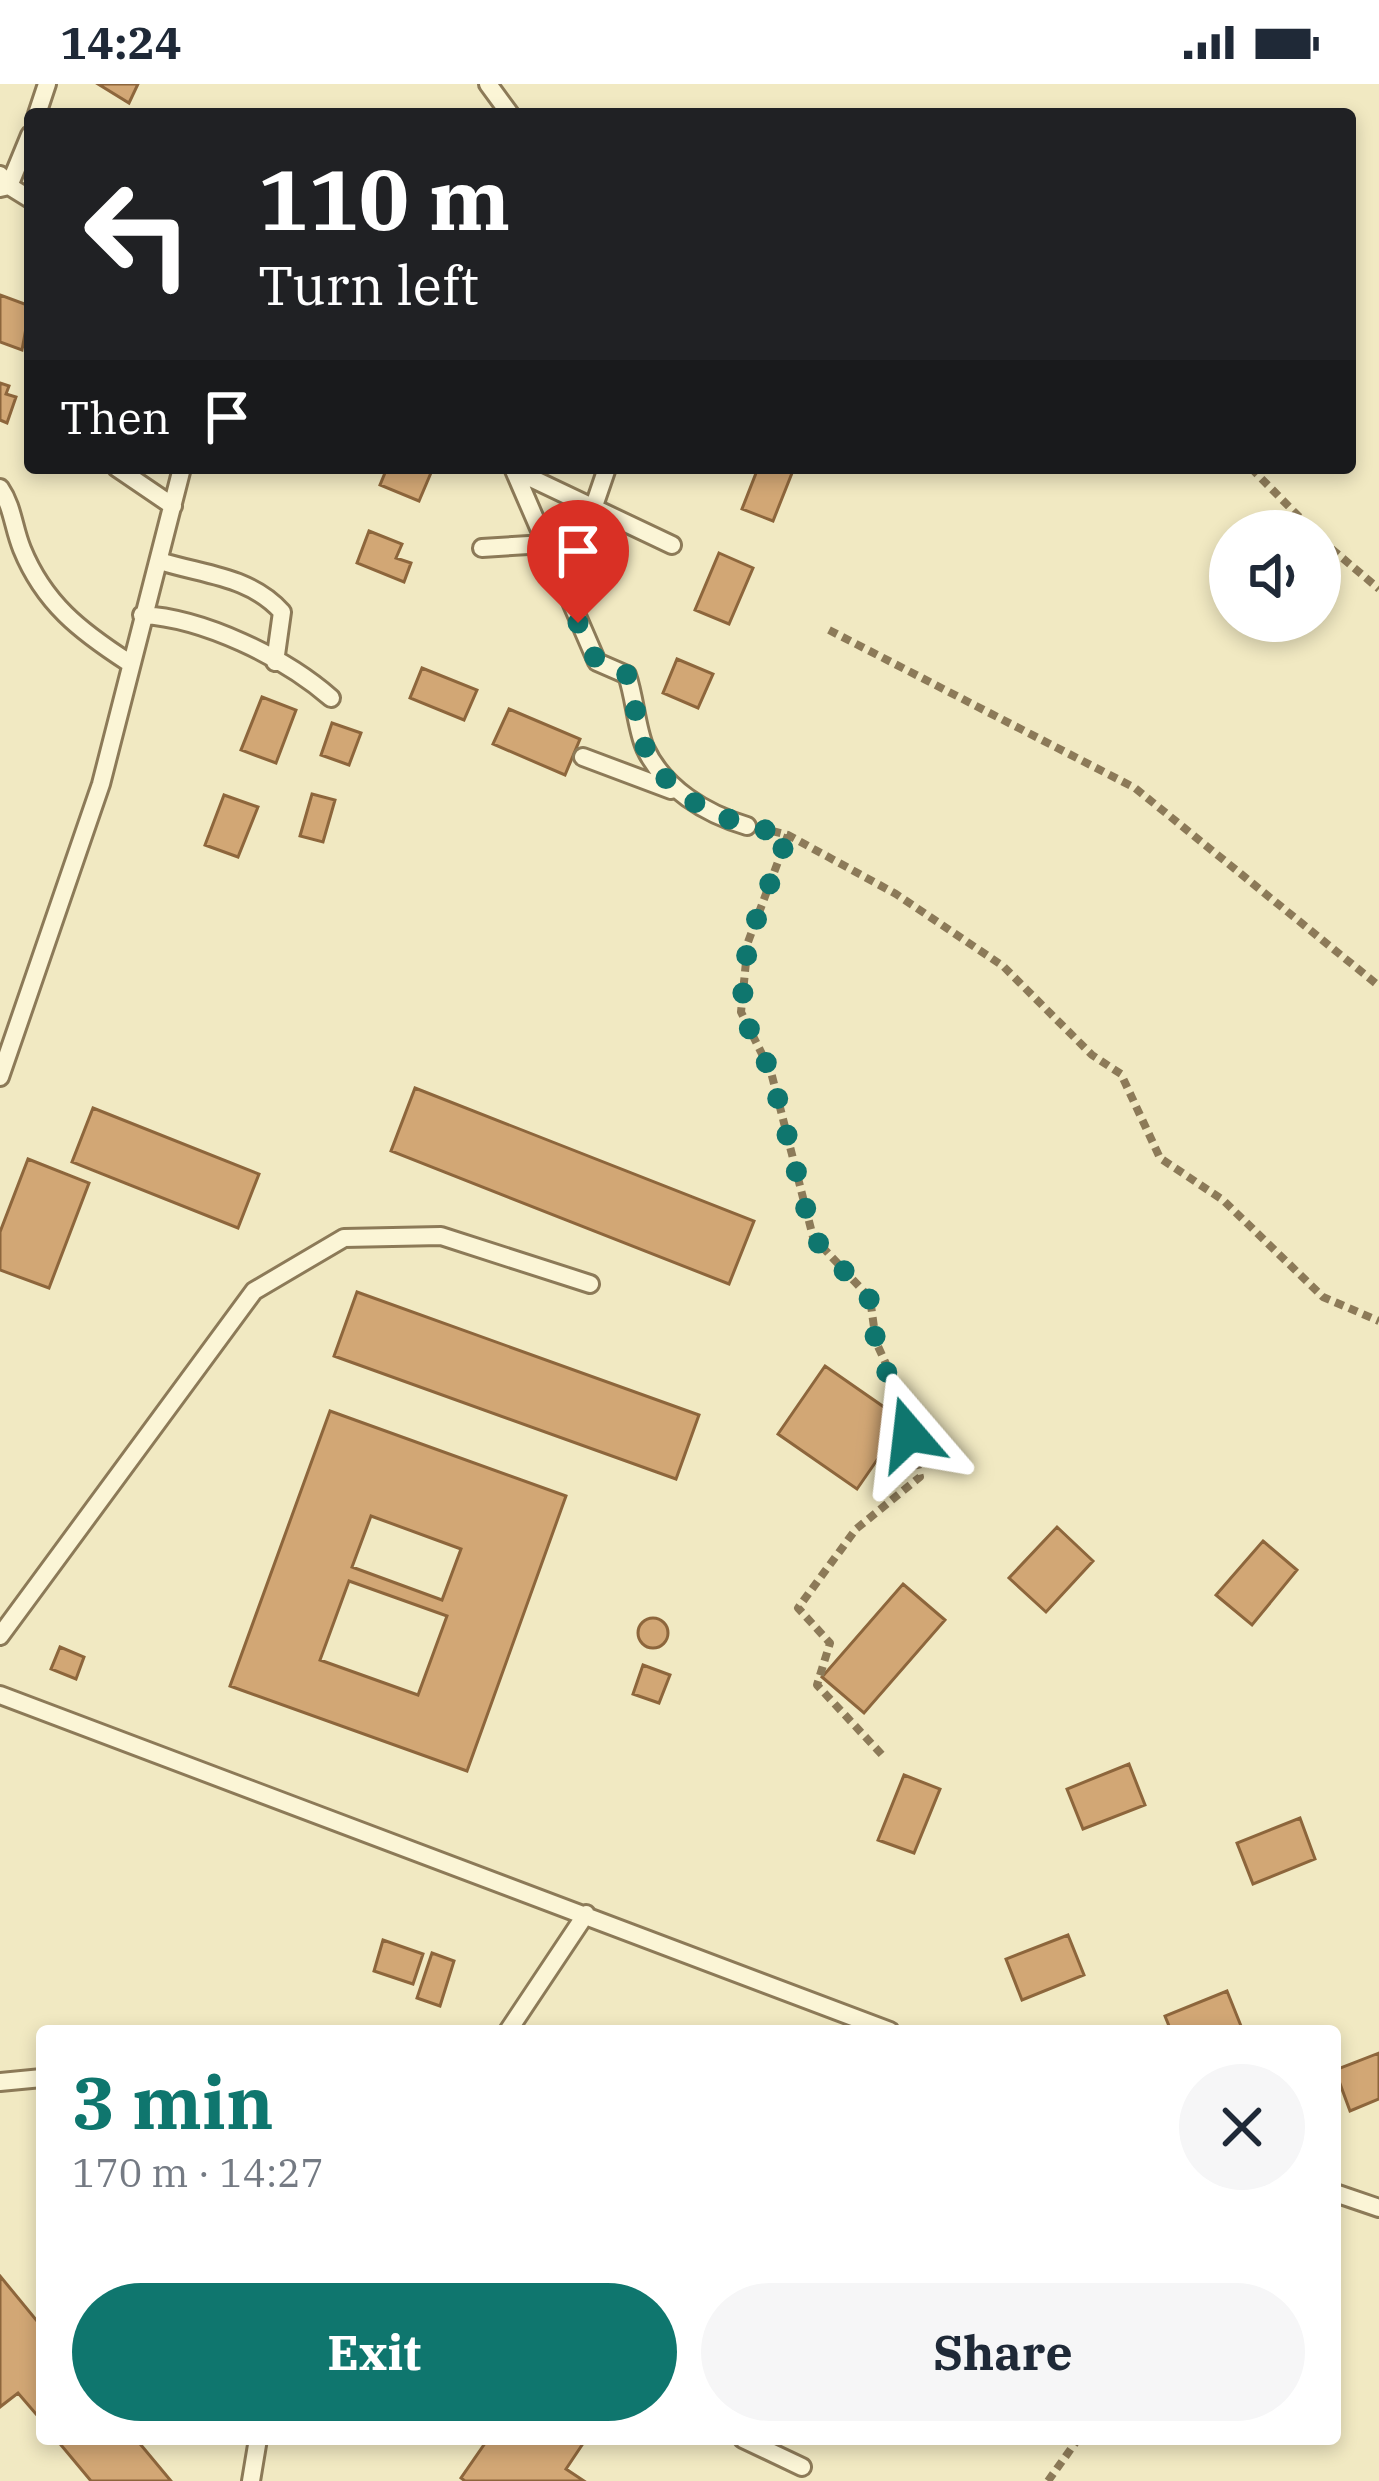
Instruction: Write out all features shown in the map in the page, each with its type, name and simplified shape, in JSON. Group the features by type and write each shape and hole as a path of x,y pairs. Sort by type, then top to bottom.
{"lane":[{"path":"3,183 24,146"},
{"path":"126,474 173,506"},
{"path":"0,1076 4,1046 100,784 181,474"},
{"path":"516,474 597,662 628,675 644,746 682,795"},
{"path":"525,474 671,545"},
{"path":"594,506 605,474"},
{"path":"0,488 11,504 19,544 49,601 75,627 128,662"},
{"path":"482,548 545,544"},
{"path":"160,561 204,569 268,596 282,612 274,662"},
{"path":"142,615 173,616 274,662 331,698"},
{"path":"583,757 747,826"},
{"path":"0,1636 254,1291 344,1238 440,1235 590,1284"},
{"path":"0,1696 874,2025"},
{"path":"512,2025 586,1914"},
{"path":"0,2082 36,2079"},
{"path":"1341,2195 1379,2207"},
{"path":"251,2481 257,2445"},
{"path":"756,2445 802,2467"}],"path":[{"path":"1257,474 1292,510"},
{"path":"1341,556 1379,589"},
{"path":"829,630 1135,788 1379,986"},
{"path":"747,826 788,835 896,894 1003,966 1092,1054 1121,1074 1160,1158 1222,1200 1323,1297 1379,1321"},
{"path":"788,835 748,942 741,1012 771,1072 813,1237 869,1298 876,1342 898,1390 920,1477 856,1529 798,1609 830,1643 817,1685 885,1758"},
{"path":"1048,2481 1074,2445"}],"building":[{"path":"98,84 138,84 129,103"},
{"path":"0,295 24,304 24,339 22,350 0,342"},
{"path":"0,383 9,386 6,394 16,397 7,423 0,420"},
{"path":"385,474 430,474 419,501 380,485"},
{"path":"756,474 792,474 773,521 742,509"},
{"path":"369,531 402,544 396,558 411,563 404,582 357,563"},
{"path":"719,553 753,568 729,624 695,610"},
{"path":"677,659 713,674 698,708 663,693"},
{"path":"422,668 477,690 464,720 410,698"},
{"path":"262,697 296,710 276,763 241,750"},
{"path":"509,709 580,739 565,775 493,744"},
{"path":"332,723 361,733 349,765 321,755"},
{"path":"312,794 335,800 323,842 300,836"},
{"path":"224,795 258,807 238,857 205,845"},
{"path":"415,1088 754,1221 729,1284 391,1151"},
{"path":"93,1108 259,1174 238,1228 72,1162"},
{"path":"28,1159 89,1183 49,1288 0,1270 0,1232"},
{"path":"357,1292 699,1415 676,1479 334,1356"},
{"path":"825,1366 904,1421 857,1489 778,1434"},
{"path":"330,1411 566,1496 467,1771 230,1686","holes":["371,1516 461,1549 442,1600 352,1567","349,1581 447,1616 418,1695 320,1660"]},
{"path":"1057,1527 1093,1561 1046,1612 1009,1578"},
{"path":"1263,1541 1297,1570 1252,1625 1216,1595"},
{"path":"903,1584 945,1620 864,1713 822,1677"},
{"path":"653,1618 668,1633 653,1648 638,1633"},
{"path":"60,1647 84,1657 76,1679 51,1669"},
{"path":"643,1665 670,1675 659,1703 633,1694"},
{"path":"1129,1764 1145,1805 1083,1829 1067,1789"},
{"path":"904,1775 940,1789 914,1853 878,1840"},
{"path":"1300,1818 1315,1859 1253,1884 1237,1843"},
{"path":"1068,1935 1084,1975 1022,2000 1006,1959"},
{"path":"383,1940 423,1954 413,1984 374,1971"},
{"path":"432,1953 454,1961 440,2006 417,1998"},
{"path":"1227,1991 1241,2025 1169,2025 1165,2016"},
{"path":"1379,2053 1379,2099 1350,2111 1341,2086 1341,2068"},
{"path":"0,2276 36,2320 36,2414 18,2393 0,2407"},
{"path":"61,2445 141,2445 171,2481 91,2481"},
{"path":"484,2445 582,2445 566,2469 584,2481 461,2478"}],"route":[{"path":"578,623 597,662 628,675 644,746 682,795 719,818 788,835 748,942 741,1012 771,1072 813,1237 869,1298 876,1342 898,1390 909,1434"}]}
